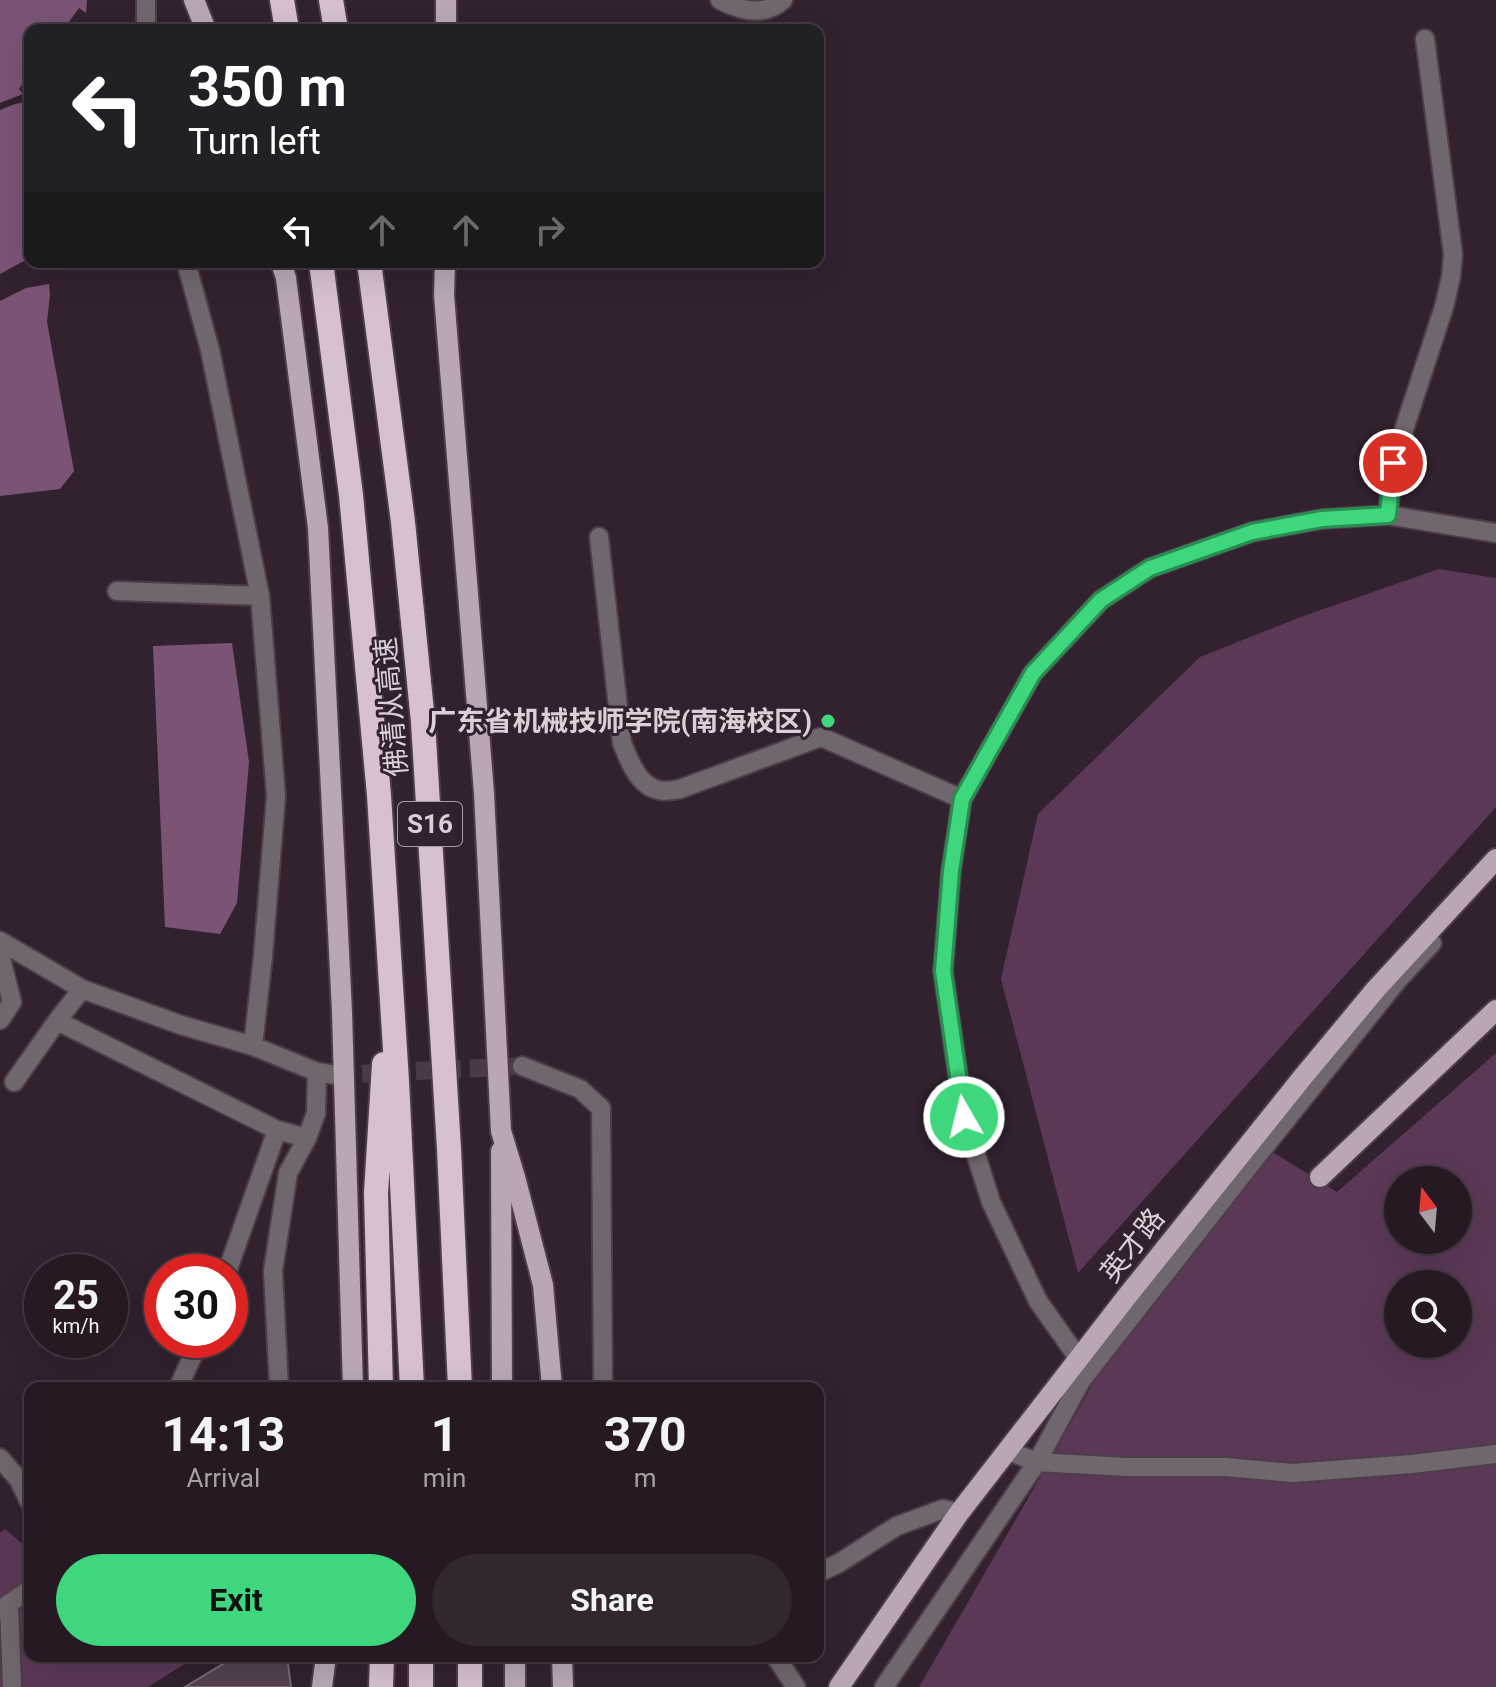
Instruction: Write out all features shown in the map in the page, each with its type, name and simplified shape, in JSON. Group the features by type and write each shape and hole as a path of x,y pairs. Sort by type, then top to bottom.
{"highway":[{"path":"282,0 286,24"},
{"path":"331,0 335,24"},
{"name":"佛清从高速","path":"322,268 351,495 379,795 412,1382"},
{"name":"佛清从高速","path":"370,268 403,522 424,736 460,1382"},
{"path":"381,1382 376,1193 391,970"},
{"path":"381,1687 382,1662"},
{"path":"421,1662 421,1687"},
{"path":"470,1662 470,1687"}],"main road":[{"path":"194,0 204,24"},
{"path":"446,0 446,24"},
{"path":"283,268 318,528 342,1012 353,1382"},
{"path":"445,268 444,295 484,793 501,1131 502,1382"},
{"name":"英才路","path":"839,1687 959,1513 1128,1295 1376,989 1496,859"},
{"path":"1320,1177 1496,1010"},
{"path":"501,1131 543,1285 551,1382"},
{"path":"322,1687 325,1662"},
{"path":"515,1662 515,1687"},
{"path":"562,1662 563,1687"}],"street":[{"path":"146,0 146,24"},
{"path":"720,0 744,10 761,11 775,7 783,0"},
{"path":"1388,515 1393,463 1444,307 1453,254 1425,39"},
{"path":"188,268 210,350 260,596 276,796 253,1046"},
{"path":"1079,1359 1038,1301 991,1202 964,1117 943,971 951,871 962,799 1033,673 1101,600 1150,568 1252,532 1322,519 1388,515 1496,533"},
{"path":"599,537 622,743 631,765 644,783 659,790 680,789 821,737 962,799"},
{"path":"117,591 260,596"},
{"name":"英才路","path":"884,1687 1037,1462 1081,1381 1397,981 1496,871"},
{"path":"0,941 82,989 326,1073 307,1138 288,1173 273,1271 279,1382"},
{"path":"0,955 12,1002 0,1020"},
{"path":"14,1082 82,989"},
{"path":"57,1021 277,1130 307,1138"},
{"path":"522,1066 580,1089 601,1108 603,1382"},
{"path":"233,1254 277,1130"},
{"path":"181,1382 192,1358"},
{"path":"1008,1451 1037,1462 1126,1467 1226,1467 1292,1473 1496,1454"},
{"path":"0,1458 24,1482"},
{"path":"824,1570 897,1526 943,1509 959,1513"},
{"path":"12,1687 5,1606 24,1593"},
{"path":"779,1662 796,1687"}],"shaded area":[{"path":"0,0 87,0 86,13 79,8 67,24 24,24 24,82 19,89 23,94 0,103"},
{"path":"24,102 24,261 0,274 0,110"},
{"path":"49,284 47,322 74,471 60,489 0,496 0,301 26,288"},
{"path":"1439,569 1496,578 1496,807 1078,1273 1001,979 1038,814 1200,657 1298,618"},
{"path":"232,643 249,762 237,903 220,934 165,927 153,646"},
{"path":"1496,1053 1496,1687 919,1687 1098,1374 1271,1151 1337,1192"},
{"path":"5,1529 24,1545 24,1662 188,1662 148,1687 0,1687 0,1533"}],"building":[{"path":"226,1662 288,1662 291,1687 185,1687"}],"tunnel":[{"path":"335,1075 522,1066"}],"place":[{"name":"广东省机械技师学院(南海校区)","path":"828,721"}],"route":[{"path":"964,1117 943,971 951,871 962,799 1033,673 1101,600 1150,568 1252,532 1322,519 1388,515 1393,463"}]}
